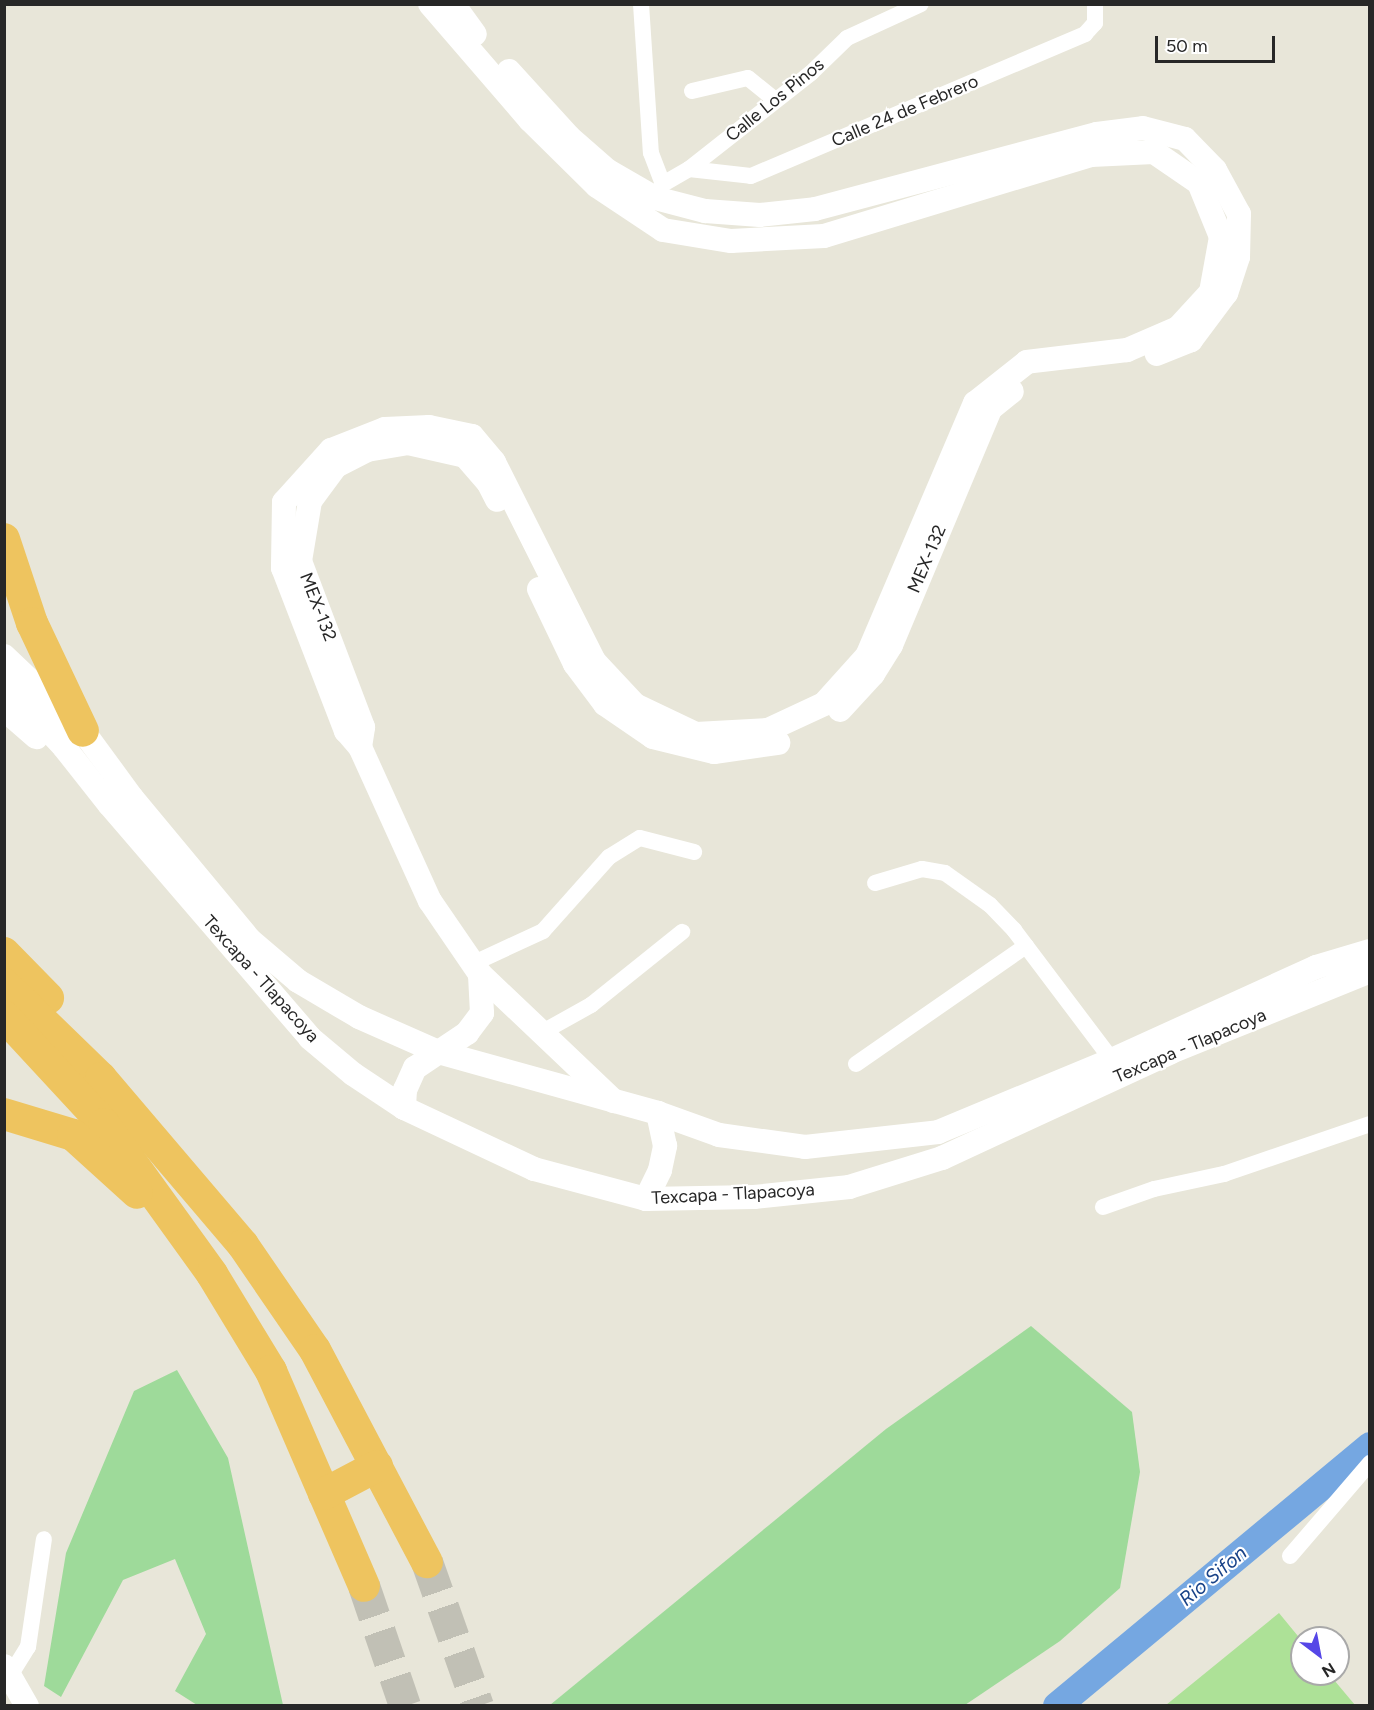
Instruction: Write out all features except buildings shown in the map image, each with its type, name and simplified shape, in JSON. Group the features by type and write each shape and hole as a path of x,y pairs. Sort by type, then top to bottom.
{"highway":[{"path":"4,539 32,623 83,731"},
{"path":"4,953 117,1069 225,1209 243,1245"},
{"path":"4,984 100,1078 243,1245 315,1350 427,1562"},
{"path":"4,1016 104,1124 187,1239 271,1371 364,1586"},
{"path":"4,1114 73,1136 187,1239"},
{"path":"324,1494 377,1466"}],"main road":[{"path":"430,4 530,120 597,186 663,230"},
{"name":"MEX-132","path":"360,747 363,727 300,561 310,501 336,466 367,450 408,443 465,456 488,482 575,664 605,704 653,737 683,745 714,752 777,744 835,715 873,674 891,645 990,410 1031,379 1063,370 1139,362 1191,340 1226,293 1238,258 1239,214 1215,170 1185,139 1143,128 1097,134 815,209 760,215 705,211 608,171 569,137 453,4"},
{"name":"MEX-132","path":"476,969 430,901 360,747 346,731 283,568 284,502 331,450 385,429 429,427 472,436 494,462 594,661 635,705 696,734 768,730 824,704 867,656 975,404 1027,362 1127,350 1178,328 1211,292 1221,237 1199,183 1154,152 1091,155 824,236 731,241 663,230"},
{"name":"Texcapa - Tlapacoya","path":"4,656 83,731 132,798 250,940 298,981 359,1017 438,1052 658,1113 719,1135 805,1148 878,1142 938,1132 1112,1060 1316,967 1370,951"},
{"name":"Texcapa - Tlapacoya","path":"4,683 64,747 109,804 310,1038 353,1074 404,1108 534,1169 646,1199 754,1197 860,1184 942,1158 1171,1052 1370,971"},
{"path":"4,709 109,804"},
{"path":"404,1108 405,1090 415,1068 467,1033 482,1013 476,969"},
{"path":"476,969 504,994 539,1034 614,1101"},
{"path":"646,1199 660,1170 665,1146 658,1113"},
{"path":"8,1670 27,1706"}],"street":[{"path":"641,4 651,153 659,191 663,230"},
{"name":"Calle Los Pinos","path":"659,191 774,99 811,73 847,38 921,4"},
{"name":"Calle 24 de Febrero","path":"689,169 751,177 1085,34 1095,23 1095,4"},
{"path":"692,91 748,78 774,99"},
{"path":"476,969 543,931 609,857 640,838 694,852"},
{"path":"875,883 922,869 945,873 990,905 1026,946 1112,1060"},
{"path":"539,1034 591,1005 682,932"},
{"path":"856,1064 1026,946"},
{"path":"1103,1207 1154,1189 1224,1174 1370,1124"},
{"path":"1290,1556 1370,1463"},
{"path":"8,1670 28,1647 44,1539"}],"green space":[{"path":"1031,1326 1132,1412 1140,1472 1120,1588 1060,1641 965,1705 550,1705 886,1429"},
{"path":"177,1370 228,1458 283,1705 197,1705 175,1691 206,1634 175,1559 123,1580 61,1697 44,1686 66,1553 134,1391"},
{"path":"1279,1613 1290,1626 1290,1686 1339,1686 1355,1705 1166,1705"}],"waterway":[{"name":"Rio Sifon","path":"1057,1706 1370,1446"}],"tunnel":[{"path":"427,1562 478,1706"},
{"path":"364,1586 405,1706"}]}
